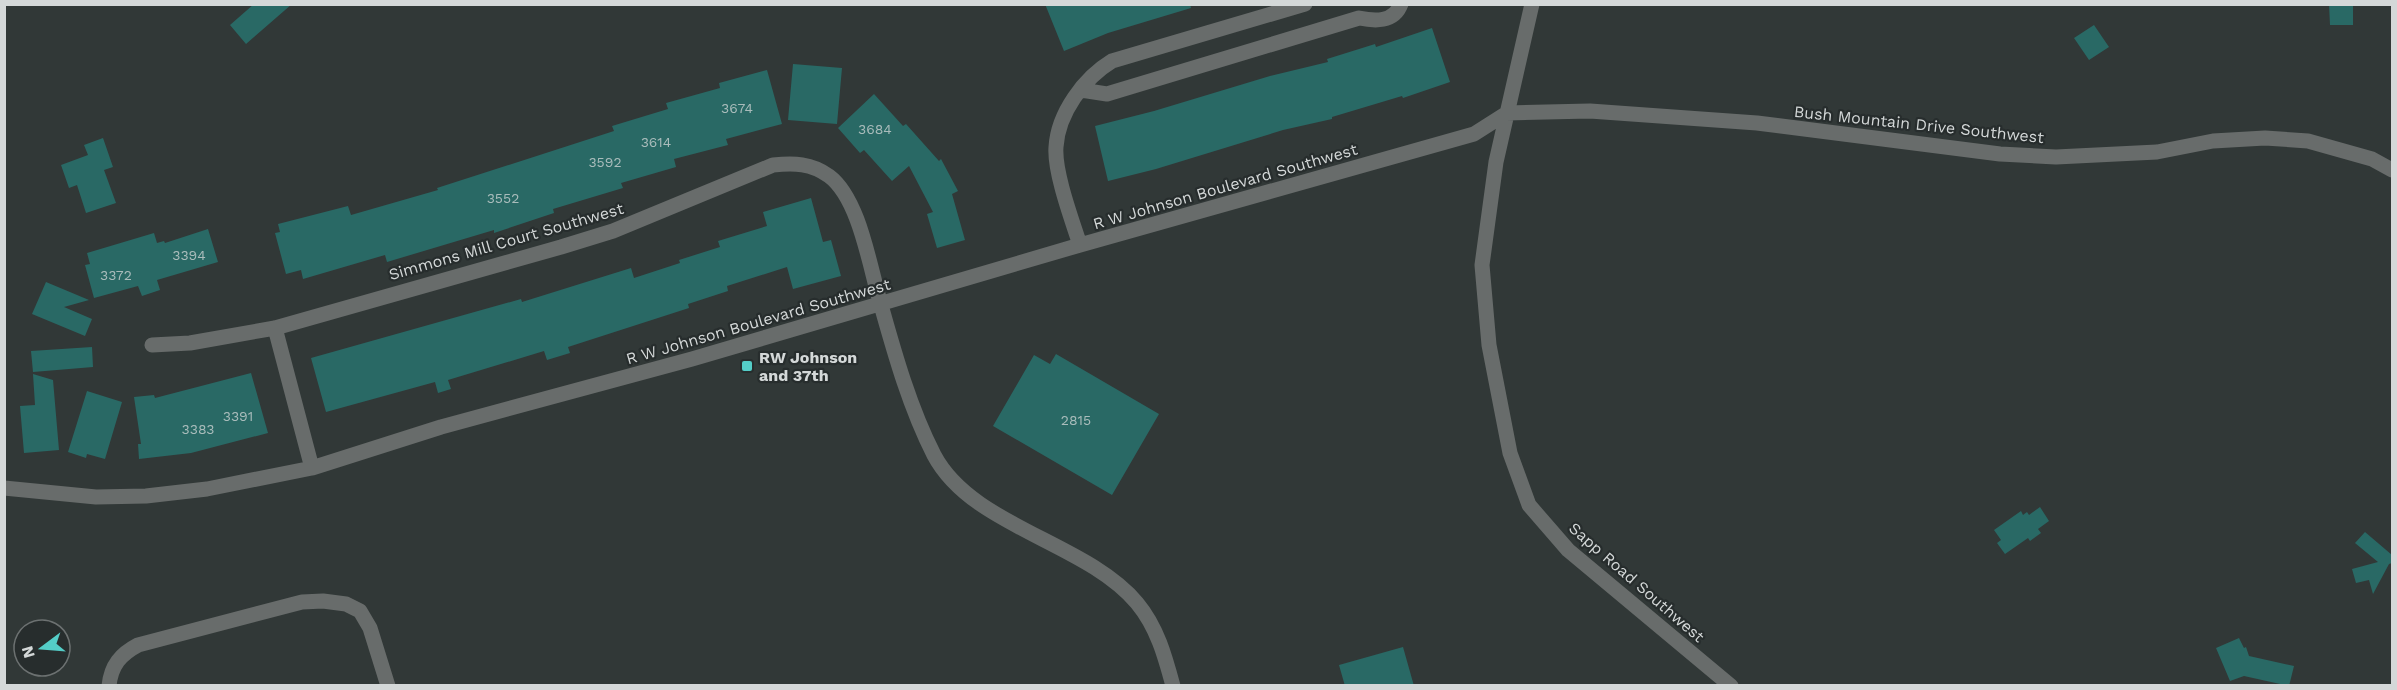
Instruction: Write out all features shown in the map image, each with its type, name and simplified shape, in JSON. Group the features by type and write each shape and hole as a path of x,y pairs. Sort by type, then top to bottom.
{"street":[{"path":"1080,245 1059,173 1055,148 1064,119 1081,90 1097,70 1112,61 1305,4"},
{"path":"1081,90 1107,94 1359,18 1378,20 1390,18 1399,10 1401,4"},
{"name":"Sapp Road Southwest","path":"1532,4 1496,162 1482,266 1489,345 1510,453 1529,504 1568,550 1731,686"},
{"name":"Bush Mountain Drive Southwest","path":"1507,113 1590,111 1757,123 2000,154 2056,156 2157,152 2213,141 2265,138 2297,140 2372,159 2392,170"},
{"name":"R W Johnson Boulevard Southwest","path":"4,488 96,497 146,496 207,489 312,468 441,427 692,359 1080,245 1474,134 1507,113"},
{"name":"Simmons Mill Court Southwest","path":"152,345 190,343 275,328 613,231 773,165 797,163 813,168 831,177 849,201 861,230 881,305 924,433 945,471 961,487 995,512 1113,580 1137,602 1158,636 1173,686"},
{"path":"275,328 312,468"},
{"path":"109,686 110,675 117,660 138,645 285,606 324,601 346,604 360,611 370,627 388,686"}],"building":[{"path":"254,4 292,4 246,44 230,25"},
{"path":"1045,4 1190,4 1191,8 1108,33 1064,51"},
{"path":"2329,4 2353,4 2353,25 2330,25"},
{"path":"2094,25 2109,47 2089,60 2074,38"},
{"path":"1432,28 1450,82 1403,98 1402,96 1332,117 1332,119 1283,130 1156,169 1108,181 1095,126 1270,76 1328,62 1327,59 1375,44 1376,47"},
{"path":"793,64 842,68 837,124 788,120"},
{"path":"767,70 782,124 726,139 728,145 674,159 676,167 621,183 623,188 553,209 554,213 494,233 494,230 387,262 385,255 303,279 301,270 286,274 275,233 280,232 278,224 348,206 351,215 438,190 437,188 614,131 612,126 668,109 666,103 720,88 719,83"},
{"path":"874,94 903,126 906,124 939,161 941,159 958,191 952,194 965,240 937,248 927,214 933,212 909,166 892,181 864,150 860,153 838,128"},
{"path":"103,138 113,167 104,170 116,203 86,213 77,185 69,188 61,165 88,155 84,145"},
{"path":"811,198 823,242 831,240 841,276 793,289 787,267 727,286 728,291 688,304 689,308 568,347 570,353 547,360 544,351 448,380 451,389 438,393 435,382 326,412 311,358 521,299 522,302 631,268 634,278 720,247 718,241 767,226 763,212"},
{"path":"208,229 218,262 157,280 160,290 142,296 138,286 94,298 85,265 90,264 87,253 154,233 157,243 164,241 165,243"},
{"path":"46,282 89,300 64,307 92,319 85,336 32,314"},
{"path":"92,347 93,367 33,372 31,351"},
{"path":"1056,354 1159,414 1112,495 993,426 1034,355 1050,364"},
{"path":"251,373 268,433 191,453 139,459 138,444 141,444 134,397 154,395 155,398"},
{"path":"33,374 53,380 59,450 24,453 20,406 35,405"},
{"path":"87,391 122,402 105,459 87,454 86,458 68,452"},
{"path":"2040,507 2049,521 2038,529 2041,533 2030,541 2028,538 2005,554 1997,543 2001,540 1994,530 2021,511 2023,515 2027,512 2029,515"},
{"path":"2365,532 2392,555 2392,563 2389,564 2373,594 2369,580 2356,583 2352,569 2378,562 2355,543"},
{"path":"2239,638 2249,656 2294,666 2289,686 2244,676 2230,681 2216,648"},
{"path":"1403,647 1414,686 1345,686 1339,665"}],"place":[{"name":"RW Johnson and 37th","path":"747,366"}]}
